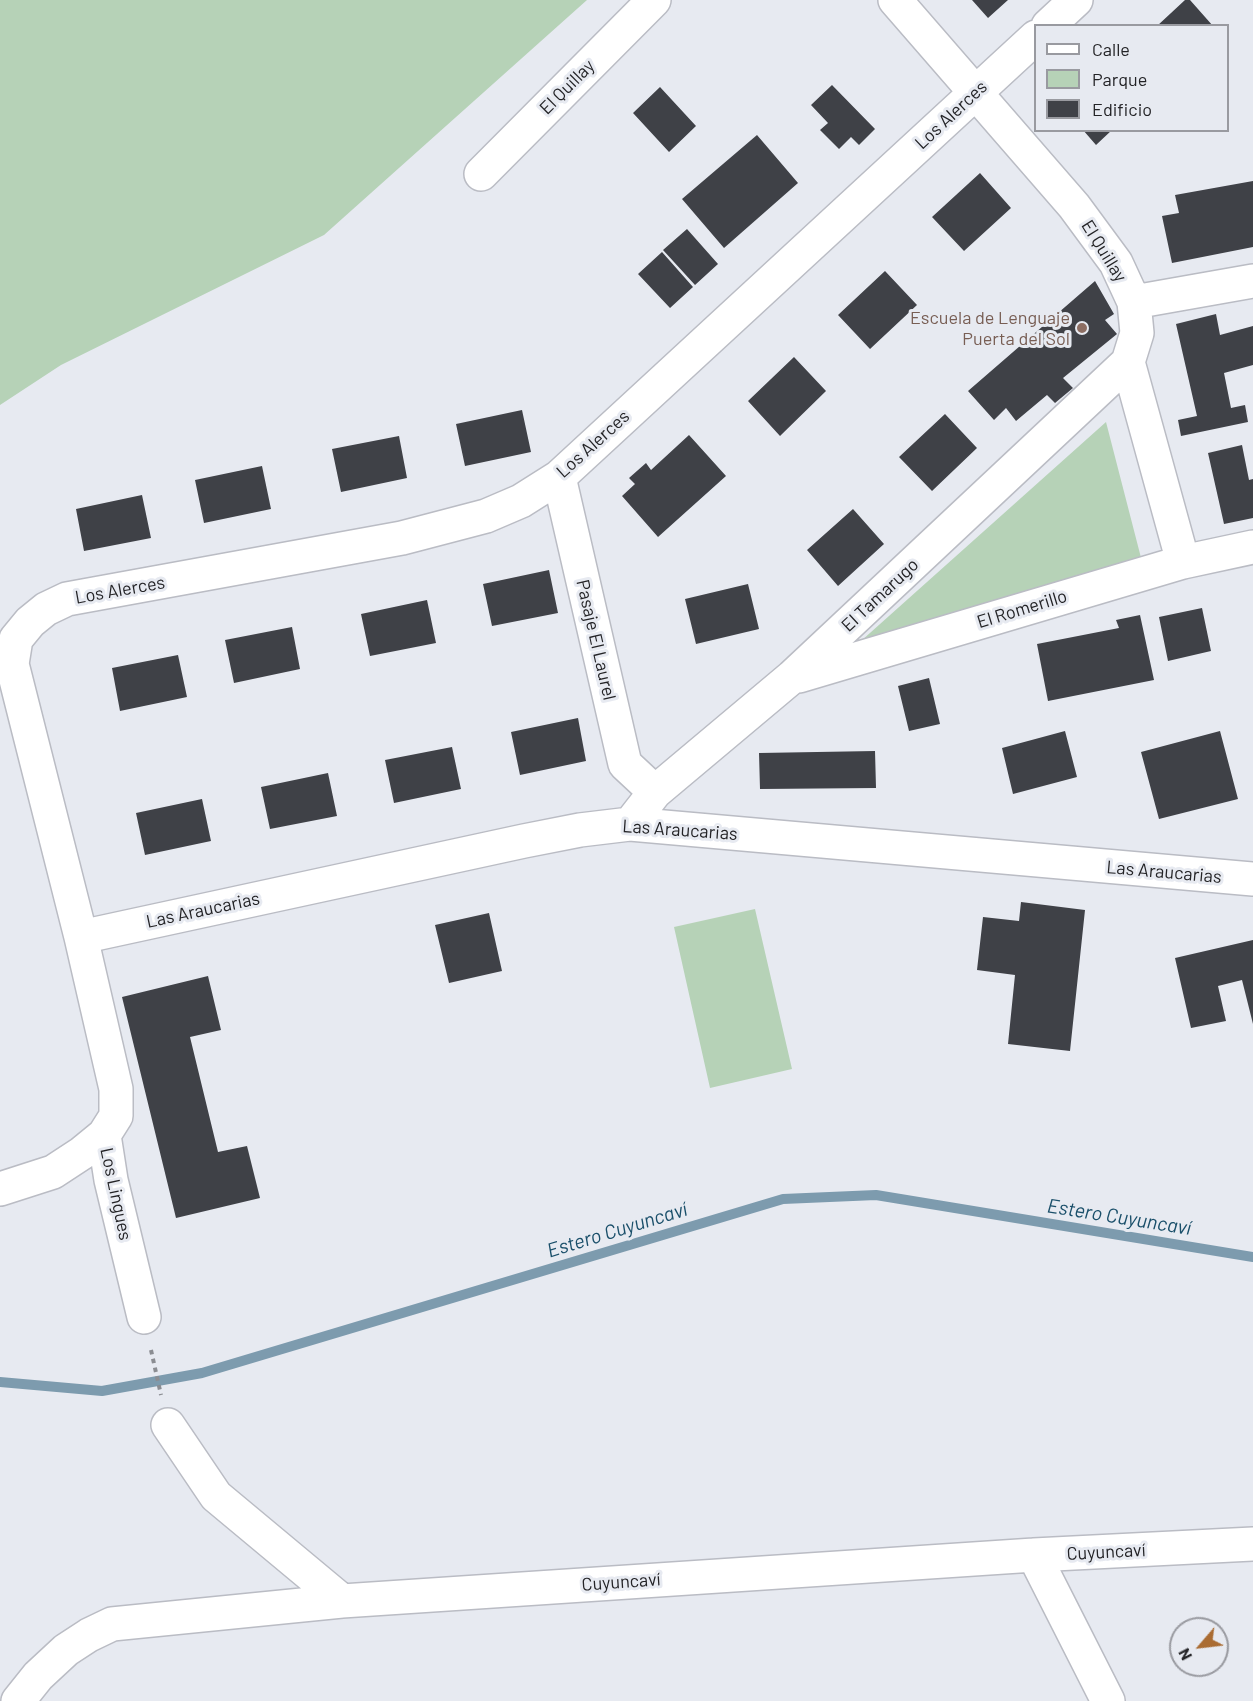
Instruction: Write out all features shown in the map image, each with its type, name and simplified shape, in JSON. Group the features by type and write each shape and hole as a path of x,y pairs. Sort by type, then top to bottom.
{"street":[{"name":"El Quillay","path":"481,174 654,0"},
{"name":"El Quillay","path":"895,0 1074,206 1116,262 1134,302 1137,333 1128,362"},
{"path":"1050,24 1076,0"},
{"name":"Los Alerces","path":"30,622 46,609 67,599 402,538 486,516 521,501 559,477 1034,38"},
{"path":"1134,302 1253,281"},
{"path":"1128,362 1183,562"},
{"name":"El Tamarugo","path":"630,824 655,792 792,678 1128,362"},
{"name":"Pasaje El Laurel","path":"559,477 625,764 655,792"},
{"name":"El Romerillo","path":"792,678 1183,562 1253,547"},
{"name":"Los Lingues","path":"30,622 16,639 12,664 81,936 116,1089 116,1116 104,1135 111,1180 144,1317"},
{"name":"Las Araucarias","path":"81,936 524,841 580,830 630,824 1253,879"},
{"path":"0,1189 53,1172 104,1135"},
{"path":"168,1425 216,1496 342,1601"},
{"name":"Cuyuncaví","path":"18,1701 38,1676 66,1650 112,1624 342,1601 1034,1555 1253,1544"},
{"path":"1034,1555 1108,1701"}],"path":[{"path":"144,1317 168,1425"}],"green space":[{"path":"0,0 587,0 324,235 61,365 0,405"},
{"path":"1106,422 1147,581 861,641"},
{"path":"755,909 792,1069 710,1088 674,927"}],"building":[{"path":"972,0 1008,0 988,18"},
{"path":"1185,0 1190,0 1211,24 1159,24"},
{"path":"832,85 875,129 859,145 851,137 839,149 820,130 828,123 811,105"},
{"path":"660,87 696,126 669,152 633,113"},
{"path":"1085,132 1110,132 1096,145"},
{"path":"757,135 798,183 724,248 682,199"},
{"path":"980,173 1011,208 964,251 932,217"},
{"path":"1253,181 1253,247 1172,263 1162,216 1179,213 1175,195"},
{"path":"687,229 718,264 695,285 663,250"},
{"path":"662,252 693,287 670,308 638,274"},
{"path":"885,271 917,305 870,349 838,315"},
{"path":"1095,281 1114,314 1105,320 1117,334 1063,378 1073,388 1055,403 1047,395 1016,421 1006,408 994,420 968,391"},
{"path":"1216,314 1220,335 1253,326 1253,365 1224,373 1231,408 1245,405 1248,422 1181,436 1178,420 1197,416 1176,324"},
{"path":"794,357 826,391 780,436 748,401"},
{"path":"522,410 531,452 465,466 456,424"},
{"path":"945,414 977,448 932,491 899,457"},
{"path":"689,435 726,476 658,537 622,496 635,484 629,478 646,463 651,470"},
{"path":"399,436 407,478 341,492 332,449"},
{"path":"1242,445 1249,480 1253,479 1253,518 1224,524 1208,453"},
{"path":"262,466 271,509 204,523 195,480"},
{"path":"142,495 151,538 84,551 76,509"},
{"path":"853,509 884,544 838,586 807,550"},
{"path":"549,570 558,613 492,626 483,584"},
{"path":"748,584 759,629 696,644 685,599"},
{"path":"427,600 436,643 370,656 361,614"},
{"path":"1202,608 1211,651 1168,661 1159,617"},
{"path":"1140,615 1154,680 1048,701 1037,644 1119,628 1116,620"},
{"path":"292,627 300,669 234,683 225,640"},
{"path":"178,655 187,697 120,711 112,668"},
{"path":"929,678 940,724 909,731 898,686"},
{"path":"578,718 586,761 520,775 511,732"},
{"path":"1065,731 1077,777 1013,794 1002,748"},
{"path":"1220,731 1238,799 1159,819 1141,752"},
{"path":"452,747 461,789 394,803 385,760"},
{"path":"875,751 876,788 760,789 759,753"},
{"path":"328,773 337,816 270,829 261,787"},
{"path":"202,799 211,841 145,855 136,813"},
{"path":"1021,902 1085,910 1070,1051 1008,1044 1015,975 977,970 983,917 1019,921"},
{"path":"489,913 502,971 449,983 435,925"},
{"path":"1253,940 1253,1024 1242,980 1218,986 1226,1021 1191,1028 1175,958"},
{"path":"208,976 221,1030 190,1037 218,1152 247,1146 260,1198 176,1218 122,997"}],"waterway":[{"name":"Estero Cuyuncaví","path":"0,1382 102,1391 202,1373 783,1199 876,1195 1253,1257"}],"place":[{"name":"Escuela de Lenguaje Puerta del Sol","path":"1082,328"}]}
